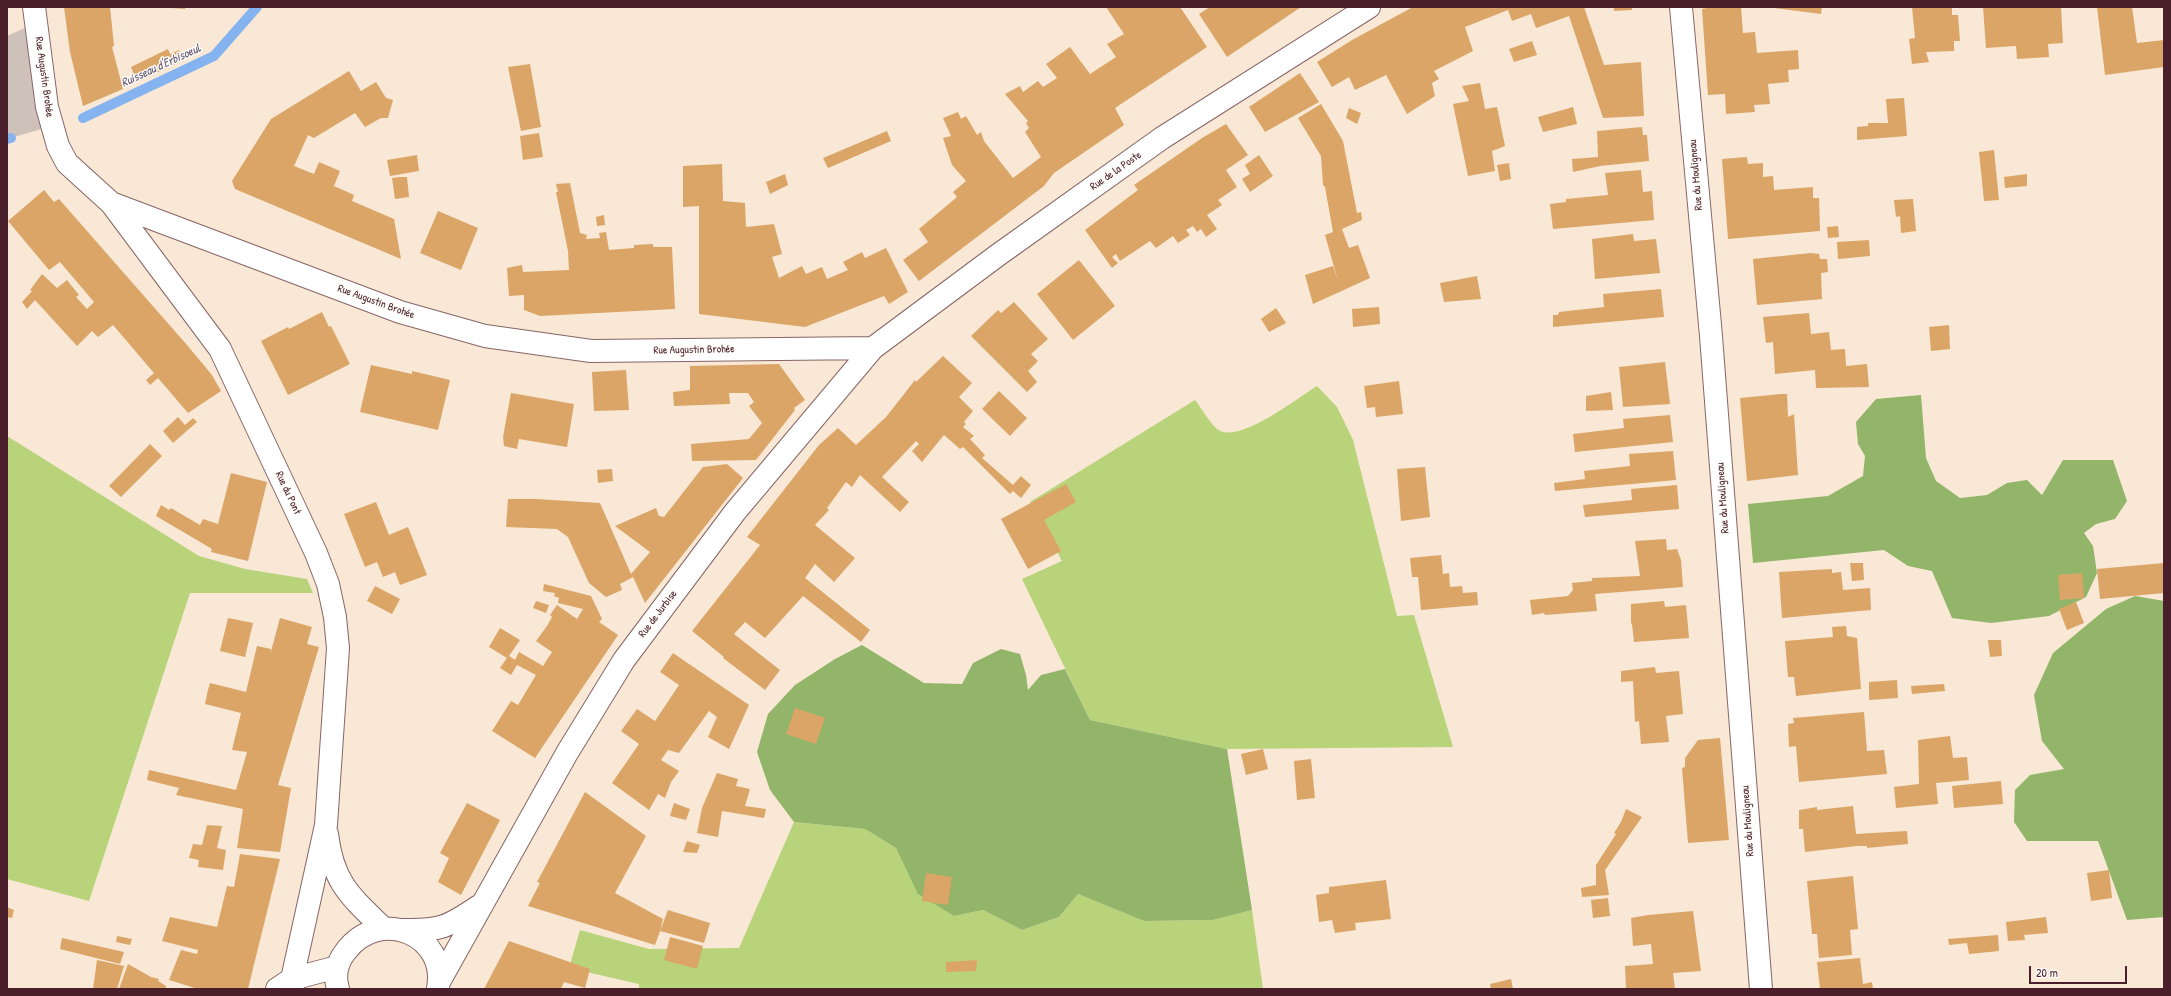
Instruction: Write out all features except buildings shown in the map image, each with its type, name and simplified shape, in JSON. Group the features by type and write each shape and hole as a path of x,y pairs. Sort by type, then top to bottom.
{"street":[{"name":"Rue Augustin Brohée","path":"34,7 46,107 58,146 67,163 111,203 400,312 484,336 591,351 873,348"},
{"name":"Rue de la Poste","path":"873,348 998,255 1162,138 1368,7"},
{"name":"Rue du Mouligneau","path":"1681,7 1711,336 1761,989"},
{"name":"Rue du Pont","path":"111,203 220,349 316,553 328,584 335,617 338,648 326,825"},
{"name":"Rue de Jurbise","path":"439,985 480,906 568,753 624,660 735,512 873,348"},
{"path":"326,825 329,854 336,872 350,897 392,929 418,938 431,951 437,964 439,985"},
{"path":"287,986 326,825"},
{"path":"338,989 337,967 342,956 353,942 368,932 392,929 437,930 458,920 480,906"},
{"path":"287,986 337,967"}],"shaded area":[{"path":"36,23 52,126 7,139 7,36"}],"green space":[{"path":"1317,386 1337,407 1353,440 1397,616 1414,615 1453,747 1227,749 1090,720 1022,579 1062,561 1030,502 1195,400 1217,429 1226,432 1239,431 1268,418"},
{"path":"1921,395 1926,458 1936,481 1960,498 1987,495 2007,483 2027,480 2042,495 2063,460 2113,460 2127,501 2115,519 2096,524 2084,533 2093,546 2097,573 2086,597 2049,616 1991,623 1952,618 1932,571 1908,566 1884,550 1753,563 1748,504 1828,496 1863,476 1865,456 1858,444 1856,422 1876,399"},
{"path":"7,436 199,556 245,569 307,579 313,593 190,593 89,901 7,879"},
{"path":"2135,596 2164,601 2164,917 2127,920 2098,841 2027,841 2014,822 2015,790 2030,775 2064,769 2042,741 2034,695 2053,653 2106,609"},
{"path":"862,645 924,683 962,684 973,663 1001,649 1020,654 1026,675 1028,690 1041,675 1065,669 1090,720 1227,749 1252,910 1213,920 1144,921 1078,894 1059,917 1022,930 983,910 954,916 918,894 896,848 865,829 794,822 770,790 757,752 768,714 795,685 835,659"},
{"path":"794,822 865,829 896,848 919,894 954,916 983,910 1022,930 1059,917 1078,894 1144,921 1213,920 1252,910 1263,989 639,989 639,984 569,968 580,930 649,949 739,948"}],"waterway":[{"name":"Ruisseau d'Erbisoeul","path":"83,118 214,56 257,7"},
{"name":"Ruisseau d'Erbisoeul","path":"7,139 11,138"}]}
